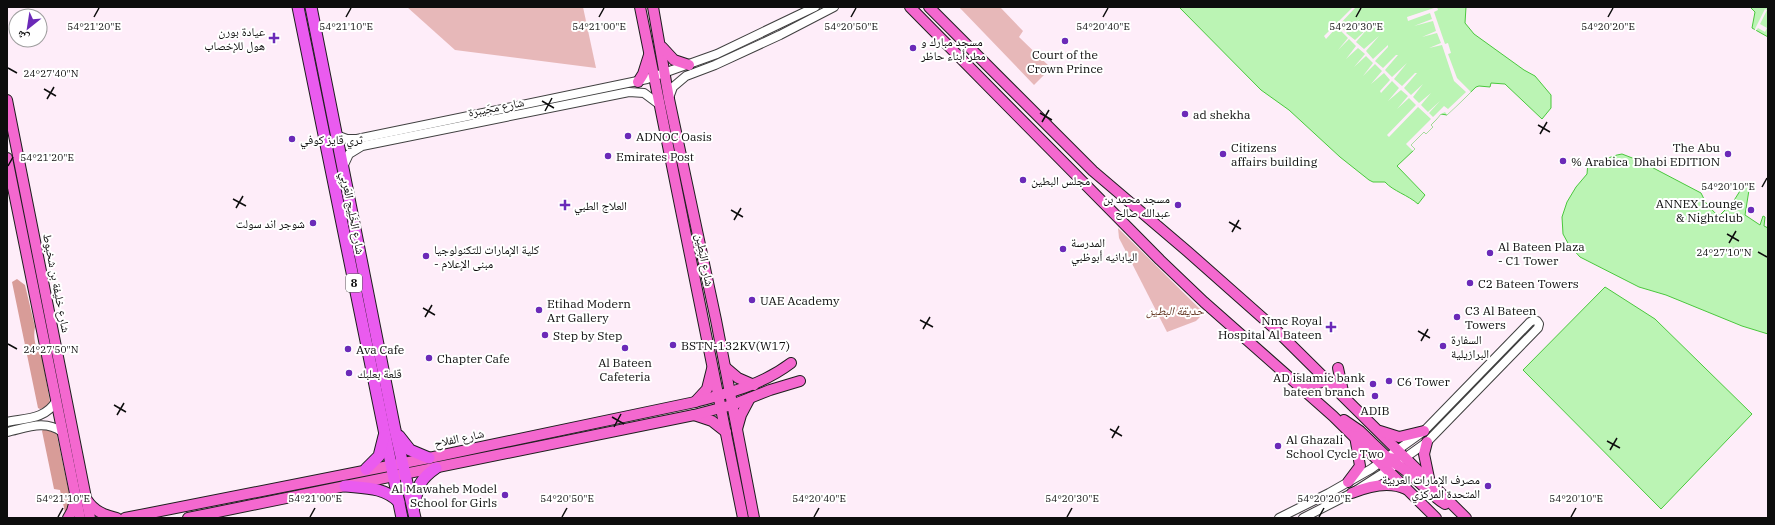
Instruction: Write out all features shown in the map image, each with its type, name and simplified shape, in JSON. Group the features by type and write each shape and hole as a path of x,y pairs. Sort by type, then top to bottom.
{"highway":[{"name":"شارع الخَلِيج العَربِي","path":"298,7 397,463 405,474 414,515"},
{"name":"شارع الخَلِيج العَربِي","path":"311,7 343,167 390,431"},
{"path":"366,469 380,453 390,431 408,448 429,458"},
{"name":"شارع الخَلِيج العَربِي","path":"397,463 394,476 402,518"},
{"path":"414,515 416,496 422,480 436,468"},
{"path":"345,486 384,491 399,502"}],"main road":[{"name":"شارع البَطِين","path":"640,7 713,363 743,518"},
{"name":"شارع البَطِين","path":"653,7 662,47 669,99 725,367 754,518"},
{"path":"910,7 1160,260 1204,302 1291,376 1355,436 1430,483 1466,518"},
{"path":"929,7 1102,180 1187,251 1241,299 1327,379 1377,429 1410,492 1436,518"},
{"path":"662,47 670,57 690,68"},
{"path":"638,82 643,74 650,53"},
{"name":"شارع خليفة بن شخبوط","path":"7,100 90,518"},
{"name":"شارع خليفة بن شخبوط","path":"7,158 80,518"},
{"path":"695,402 706,389 713,363"},
{"name":"شارع الفلاح","path":"125,518 366,469 429,458 695,402 754,385 770,378 791,363"},
{"path":"725,367 738,378 754,385"},
{"path":"1338,368 1344,396"},
{"path":"1291,376 1314,385 1327,379"},
{"name":"شارع الفلاح","path":"193,518 222,514 345,486 694,415 732,405 800,381"},
{"path":"737,432 741,415 750,398"},
{"path":"694,415 712,422 726,432"},
{"path":"1333,416 1355,427 1431,495 1458,510"},
{"path":"1377,429 1399,437 1424,431"},
{"path":"1348,482 1360,466 1355,436"},
{"path":"1427,442 1424,454 1430,483"},
{"path":"1352,493 1368,487 1388,485 1398,486 1410,492"},
{"path":"86,497 97,511 117,518"},
{"path":"68,518 75,505 76,498"}],"street":[{"path":"669,99 676,83 690,68 815,7"},
{"path":"690,68 780,36 834,7"},
{"path":"780,36 779,31 782,24"},
{"name":"شارع مجَيبرة","path":"336,135 348,139 357,139 638,82 665,73 690,68"},
{"name":"شارع مجَيبرة","path":"343,167 349,154 362,146 629,92 644,93 660,105"},
{"path":"1279,518 1348,482 1393,460 1427,442 1538,328 1539,324 1537,321 1534,320 1530,322 1424,431 1393,460 1352,493 1303,518"},
{"path":"7,422 44,414 51,409 56,401"},
{"path":"7,432 46,425 54,427 62,432"}],"green space":[{"path":"407,7 583,7 596,68 455,50"},
{"path":"959,7 1000,7 1023,31 1019,37 1051,68 1034,85"},
{"name":"حديقة البطين","path":"1118,228 1201,310 1200,317 1196,321 1167,332 1119,238"}],"shaded area":[{"path":"1179,7 1466,7 1465,23 1474,34 1524,70 1535,76 1551,95 1551,108 1542,119 1505,84 1491,83 1490,87 1476,87 1447,115 1441,114 1431,125 1433,127 1426,134 1424,132 1411,145 1415,149 1397,166 1425,195 1418,204 1385,182 1373,182 1369,180 1340,157 1289,110 1261,90"},
{"path":"1750,7 1768,7 1768,37 1752,28 1755,12"},
{"path":"1622,154 1640,161 1701,193 1706,203 1715,213 1720,215 1733,202 1745,183 1751,186 1745,215 1760,225 1763,216 1765,217 1764,226 1768,228 1768,334 1742,326 1666,295 1639,287 1580,257 1569,245 1563,234 1562,217 1567,202 1576,187 1587,174 1588,162 1598,161"},
{"path":"17,279 25,285 35,327 35,343 42,357 50,402 44,408 40,409 38,408 12,282"},
{"path":"1605,287 1655,319 1752,414 1661,509 1523,370"},
{"path":"45,427 56,431 72,507 68,514 65,512 60,490 54,489 42,431"}],"pier":[{"path":"1437,7 1438,10 1434,12 1445,44 1448,43 1451,53 1448,54 1457,78 1471,92 1447,115 1445,112 1441,114 1431,125 1433,127 1426,134 1424,132 1411,145 1415,149 1413,151 1406,144 1431,119 1418,107 1389,137 1387,135 1416,105 1409,98 1397,109 1408,96 1401,90 1388,101 1399,88 1392,81 1381,93 1380,91 1390,80 1384,73 1371,84 1382,71 1375,64 1363,76 1373,63 1366,56 1354,67 1365,54 1358,48 1346,59 1356,46 1349,39 1338,50 1348,38 1337,27 1326,39 1324,36 1352,8 1355,8 1339,25 1345,31 1360,18 1346,33 1355,40 1369,27 1356,42 1364,49 1379,36 1366,51 1373,59 1388,45 1388,47 1375,61 1383,68 1396,55 1398,55 1385,70 1392,77 1407,63 1394,79 1402,86 1415,73 1417,73 1404,88 1411,95 1423,84 1413,97 1419,103 1431,93 1421,105 1428,112 1440,101 1429,113 1433,117 1444,106 1448,109 1466,92 1454,81 1442,45 1429,48 1441,43 1437,33 1422,37 1436,31 1433,21 1414,26 1432,19 1430,13 1408,21 1407,17"},
{"path":"1765,9 1767,10 1760,24 1767,28 1765,32 1758,28 1755,32 1754,31"}],"place":[{"name":"عيادة بورن هول للإخصاب","path":"274,38"},
{"name":"Court of the Crown Prince","path":"1065,41"},
{"name":"مسجد مبارك و مطر أبناء حاظر","path":"913,48"},
{"name":"ad shekha","path":"1185,114"},
{"name":"ADNOC Oasis","path":"628,136"},
{"name":"ثري قايز كوفي","path":"292,139"},
{"name":"Citizens affairs building","path":"1223,154"},
{"name":"The Abu Dhabi EDITION","path":"1728,154"},
{"name":"Emirates Post","path":"608,156"},
{"name":"% Arabica","path":"1563,161"},
{"name":"مجلس البطين","path":"1023,180"},
{"name":"العلاج الطبي","path":"565,205"},
{"name":"مسجد محمد بن عبدالله صالح","path":"1178,205"},
{"name":"ANNEX Lounge & Nightclub","path":"1751,210"},
{"name":"شوجر اند سولت","path":"313,223"},
{"name":"المدرسة اليابانيه أبوظبي","path":"1063,249"},
{"name":"Al Bateen Plaza - C1 Tower","path":"1490,253"},
{"name":"كلية الإمارات للتكنولوجيا - مبنى الإعلام","path":"426,256"},
{"name":"C2 Bateen Towers","path":"1470,283"},
{"name":"UAE Academy","path":"752,300"},
{"name":"Etihad Modern Art Gallery","path":"539,310"},
{"name":"C3 Al Bateen Towers","path":"1457,317"},
{"name":"Nmc Royal Hospital Al Bateen","path":"1331,327"},
{"name":"Step by Step","path":"545,335"},
{"name":"BSTN-132KV(W17)","path":"673,345"},
{"name":"السفارة البرازيلية","path":"1443,346"},
{"name":"Al Bateen Cafeteria","path":"625,348"},
{"name":"Ava Cafe","path":"348,349"},
{"name":"Chapter Cafe","path":"429,358"},
{"name":"قلعة بعلبك","path":"349,373"},
{"name":"C6 Tower","path":"1389,381"},
{"name":"AD islamic bank bateen branch","path":"1373,384"},
{"name":"ADIB","path":"1375,396"},
{"name":"Al Ghazali School Cycle Two","path":"1278,446"},
{"name":"مصرف الإمارات العربية المتحدة المركزي","path":"1488,486"},
{"name":"Al Mawaheb Model School for Girls","path":"505,495"}]}
